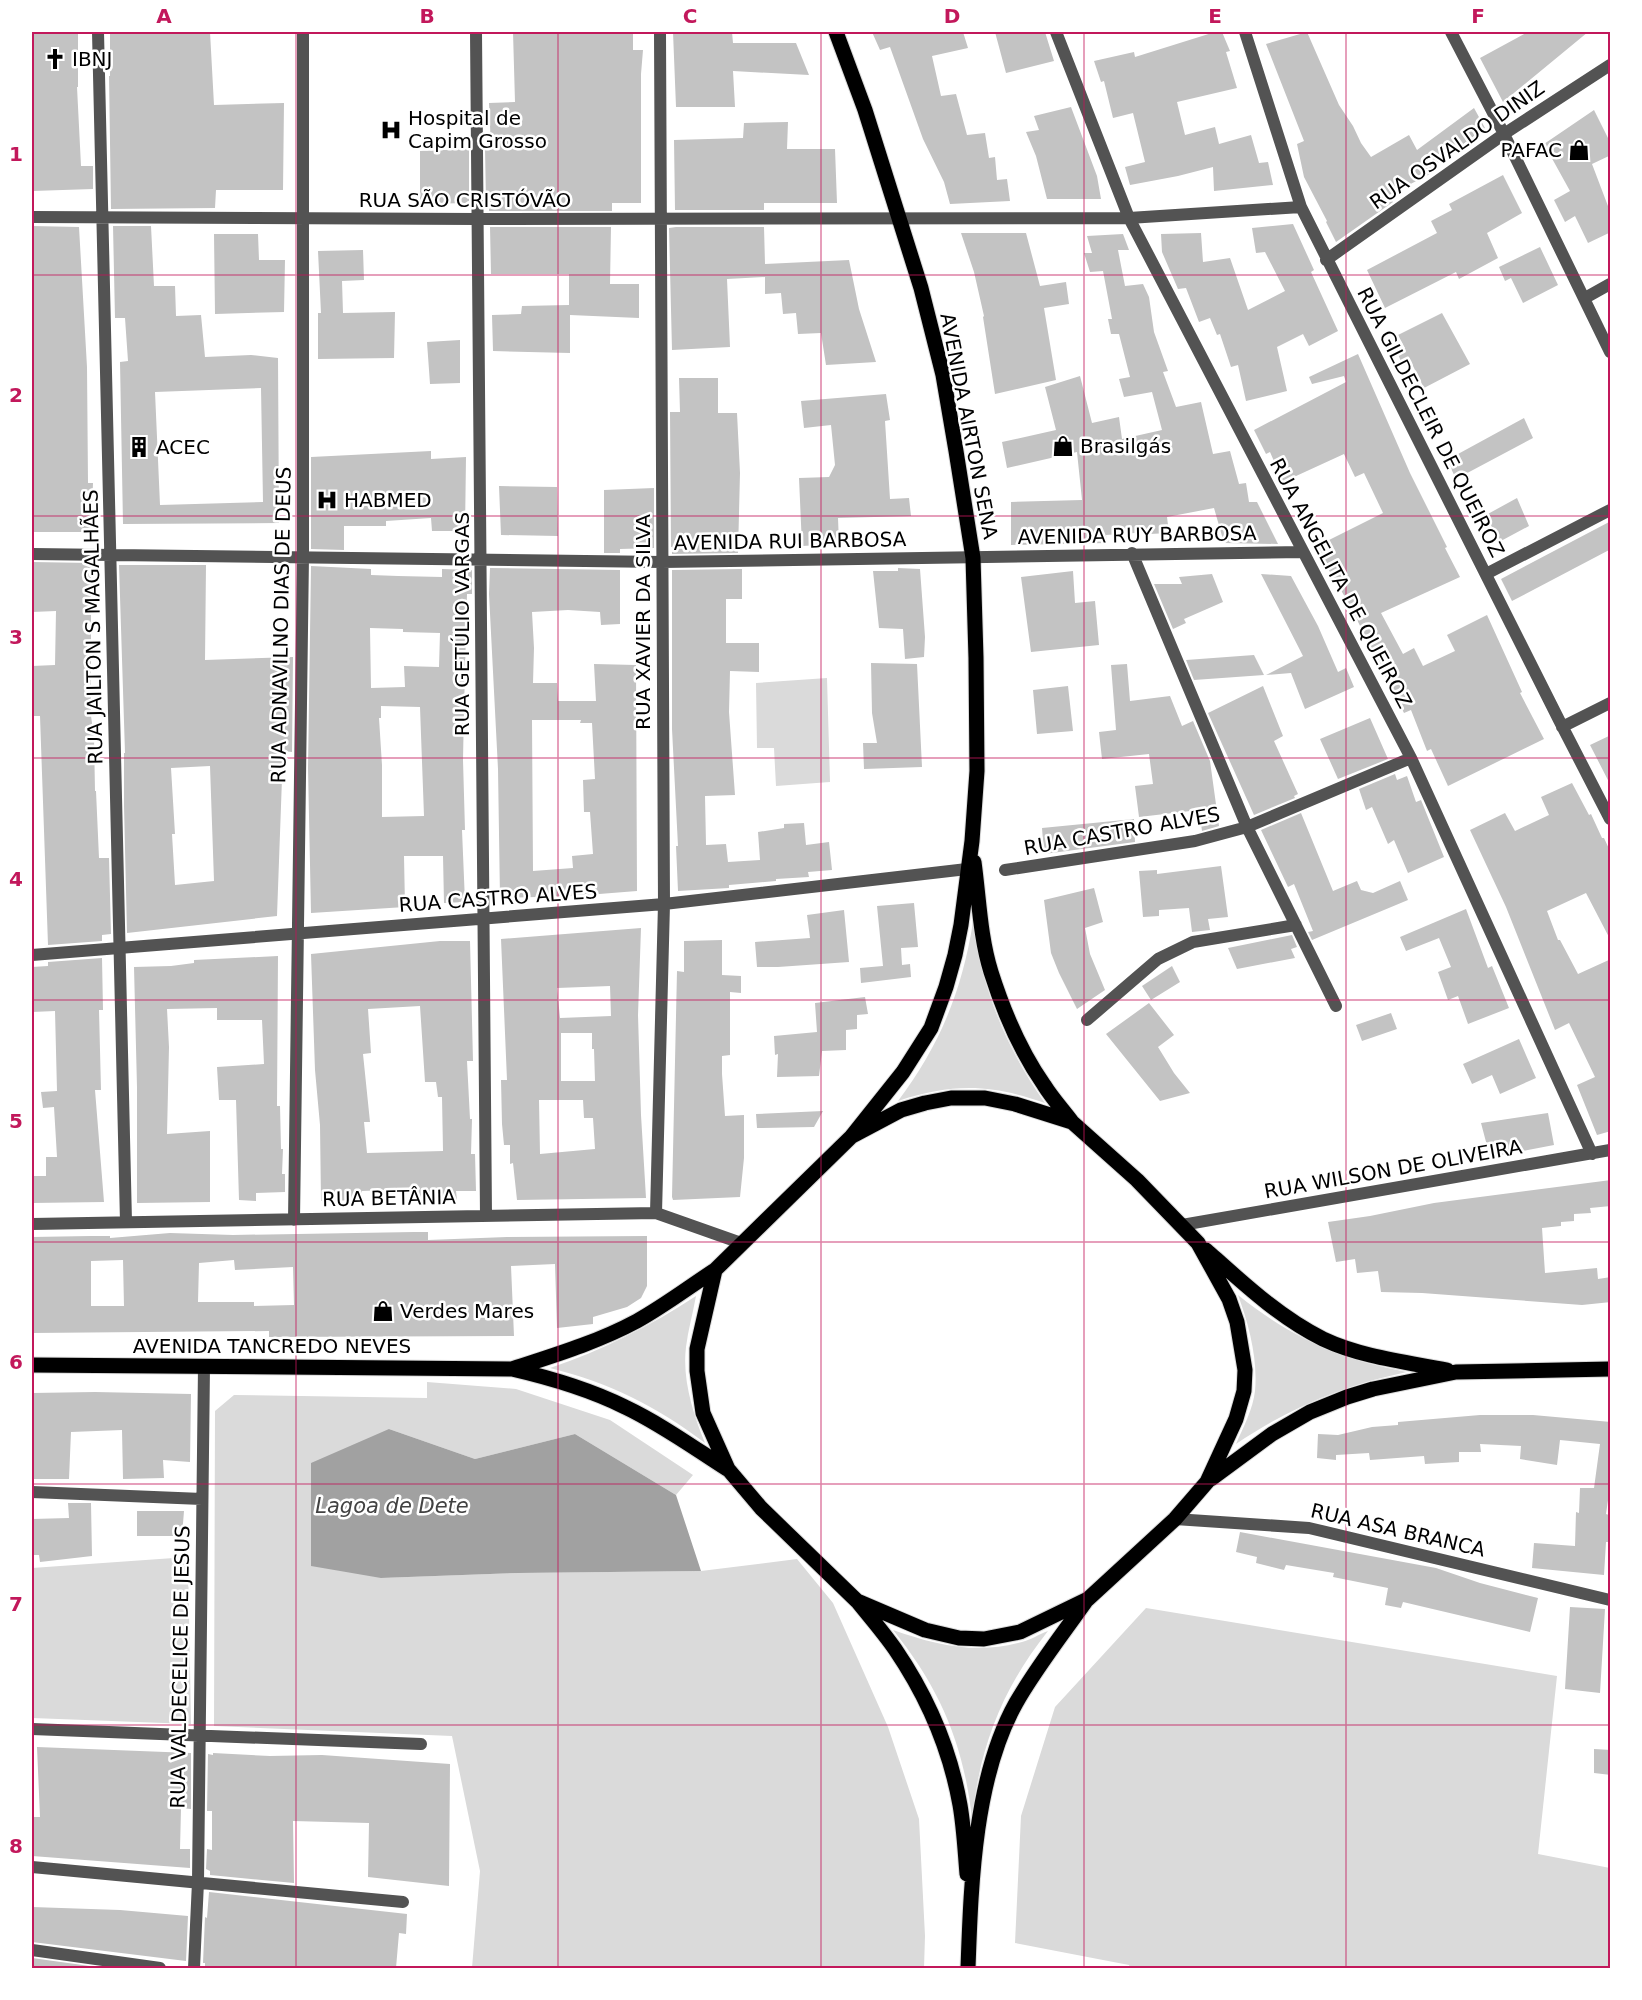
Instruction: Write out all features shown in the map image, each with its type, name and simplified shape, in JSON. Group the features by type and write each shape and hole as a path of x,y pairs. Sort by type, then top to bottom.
{"main road":[{"name":"AVENIDA AIRTON SENA","path":"836,32 865,110 921,288 943,375 973,558 977,771 972,841"},
{"path":"512,1369 581,1347 611,1334 660,1307 714,1270 852,1136 903,1072 930,1028 946,987 955,955 972,841"},
{"path":"972,841 990,971 1009,1019 1031,1063 1044,1085 1072,1122 1137,1180 1198,1243 1280,1313 1323,1338 1373,1356 1456,1372"},
{"path":"852,1136 901,1110 951,1098 985,1098 1015,1104 1072,1122"},
{"path":"1198,1243 1229,1299 1237,1322 1245,1370 1244,1391 1236,1419 1208,1482"},
{"path":"714,1270 697,1349 697,1371 703,1413 728,1469 761,1508 857,1601 894,1648 923,1695 945,1745 960,1807 970,1910"},
{"name":"AVENIDA TANCREDO NEVES","path":"32,1365 512,1369"},
{"path":"512,1369 559,1380 626,1407 728,1469"},
{"path":"968,1968 970,1910 983,1801 1002,1732 1015,1704 1088,1599 1174,1519 1208,1482 1272,1434 1310,1412 1373,1389 1456,1372 1611,1369"},
{"path":"857,1601 925,1630 959,1638 984,1639 1020,1632 1088,1599"}],"street":[{"name":"RUA JAILTON S MAGALHÃES","path":"98,32 126,1222"},
{"name":"RUA ADNAVILNO DIAS DE DEUS","path":"294,1220 303,556 303,32"},
{"name":"RUA GETÚLIO VARGAS","path":"476,32 486,1216"},
{"name":"RUA XAVIER DA SILVA","path":"656,1213 664,904 660,32"},
{"name":"RUA ANGELITA DE QUEIROZ","path":"1056,32 1129,218 1411,758 1592,1154"},
{"name":"RUA GILDECLEIR DE QUEIROZ","path":"1245,32 1301,207 1562,727 1611,819"},
{"path":"1451,32 1611,352"},
{"name":"RUA OSVALDO DINIZ","path":"1326,260 1504,134 1611,65"},
{"name":"RUA SÃO CRISTÓVÃO","path":"32,218 1129,218 1301,207"},
{"path":"1585,298 1611,284"},
{"path":"1486,574 1611,510"},
{"name":"AVENIDA RUY BARBOSA","path":"973,558 1302,552"},
{"name":"AVENIDA RUI BARBOSA","path":"32,554 662,562 973,558"},
{"path":"1132,554 1247,827 1336,1006"},
{"path":"1562,727 1611,703"},
{"name":"RUA CASTRO ALVES","path":"1005,870 1196,841 1247,827 1411,758"},
{"name":"RUA CASTRO ALVES","path":"32,955 664,904 968,869"},
{"path":"1087,1020 1158,959 1193,942 1296,925"},
{"name":"RUA WILSON DE OLIVEIRA","path":"1182,1225 1611,1150"},
{"name":"RUA BETÂNIA","path":"32,1224 656,1213 741,1243"},
{"name":"RUA VALDECELICE DE JESUS","path":"194,1968 198,1882 204,1366"},
{"path":"32,1492 202,1499"},
{"name":"RUA ASA BRANCA","path":"1174,1519 1309,1528 1611,1600"},
{"path":"32,1729 421,1744"},
{"path":"32,1867 404,1902"},
{"path":"32,1950 160,1968"}],"shaded area":[{"path":"827,678 830,782 776,786 774,748 757,748 756,683"},
{"path":"973,922 989,994 998,1017 1019,1061 1045,1103 1007,1092 972,1088 937,1091 898,1101 926,1059 947,1016 963,971"},
{"path":"1238,1295 1277,1323 1317,1345 1360,1361 1407,1372 1384,1377 1318,1399 1276,1419 1236,1444 1252,1405 1256,1379 1252,1342"},
{"path":"696,1296 685,1359 687,1384 696,1420 705,1443 669,1418 632,1397 593,1381 550,1368 626,1336"},
{"path":"427,1382 516,1389 610,1420 693,1475 676,1495 575,1434 475,1459 389,1429 381,1578 518,1573 701,1571 797,1559 833,1603 888,1727 919,1819 925,1936 924,1968 472,1968 480,1871 452,1736 214,1726 215,1411 234,1395 427,1398"},
{"path":"188,1557 191,1724 32,1718 32,1568"},
{"path":"1146,1608 1557,1676 1538,1854 1610,1868 1610,1968 1130,1968 1129,1965 1015,1943 1021,1816 1055,1707"},
{"path":"893,1630 941,1644 973,1648 1005,1646 1025,1641 1048,1631 1018,1675 996,1719 981,1767 972,1819 963,1766 947,1718 924,1674"}],"water":[{"name":"Lagoa de Dete","path":"389,1429 475,1459 575,1434 676,1495 701,1571 518,1573 381,1578 311,1566 311,1463"}],"building":[{"path":"32,32 78,32 77,87 81,166 93,166 93,189 32,191"},
{"path":"110,32 210,32 214,105 284,103 283,190 216,190 215,208 111,209"},
{"path":"513,32 633,32 633,50 643,50 641,203 612,203 612,211 489,211 489,202 486,202 485,148 491,148 489,103 515,102"},
{"path":"673,32 732,32 733,43 796,43 809,75 733,71 735,107 676,107"},
{"path":"872,32 963,32 968,48 932,56 941,96 956,94 967,135 985,133 989,158 995,157 997,180 1007,179 1010,201 950,204 944,182 923,139 890,47 880,50"},
{"path":"995,32 1045,32 1054,61 1006,73"},
{"path":"1215,32 1222,32 1230,51 1226,52 1237,88 1177,102 1185,135 1215,127 1219,144 1251,135 1259,163 1268,162 1273,185 1214,191 1213,167 1130,185 1125,167 1145,162 1133,113 1113,118 1104,81 1101,82 1094,61 1134,52 1135,57"},
{"path":"1307,32 1339,105 1371,157 1409,135 1417,150 1474,108 1485,128 1428,170 1430,174 1389,195 1393,202 1336,242 1304,177 1297,144 1304,141 1266,44"},
{"path":"1528,32 1588,32 1503,102 1480,58"},
{"path":"1071,107 1097,176 1101,199 1047,199 1036,156 1026,132 1039,130 1034,116"},
{"path":"1594,110 1611,144 1611,155 1592,164 1611,214 1611,232 1588,243 1575,216 1565,222 1554,200 1570,191 1544,144"},
{"path":"788,122 787,149 835,149 837,203 764,203 764,210 675,210 674,140 743,138 744,123"},
{"path":"469,149 469,203 420,204 420,151"},
{"path":"1503,175 1522,213 1487,233 1498,258 1459,279 1456,272 1385,308 1367,270 1437,233 1431,221 1452,210 1449,204"},
{"path":"1293,224 1314,270 1311,272 1338,331 1309,346 1303,334 1277,347 1287,391 1246,401 1238,365 1231,367 1220,334 1217,335 1210,318 1199,322 1186,288 1178,289 1162,252 1161,234 1201,233 1203,262 1230,258 1248,310 1285,291 1265,252 1256,253 1252,228"},
{"path":"32,226 79,227 87,367 88,483 93,483 91,532 32,532"},
{"name":"ACEC","path":"113,226 151,226 154,286 175,286 176,316 201,315 205,357 251,355 278,358 279,523 123,524 120,362 128,361 125,318 115,318","holes":["261,388 263,502 160,505 155,392"]},
{"path":"490,227 611,227 610,284 639,284 639,318 570,315 570,353 493,351 492,315 521,314 522,306 569,305 569,274 491,274"},
{"path":"764,227 765,264 849,260 859,309 876,362 826,365 821,333 798,334 796,313 783,314 781,293 765,294 765,277 727,279 730,347 672,350 669,228"},
{"path":"961,233 1026,233 1040,286 1066,282 1069,304 1044,308 1056,380 995,394 984,316 974,272"},
{"path":"214,234 258,234 259,260 285,260 284,312 215,314"},
{"path":"1123,234 1129,250 1118,250 1125,286 1143,284 1149,297 1154,332 1168,371 1163,372 1176,407 1201,402 1213,454 1230,451 1239,484 1246,483 1249,502 1257,502 1278,544 1224,543 1214,508 1167,517 1169,533 1106,535 1107,543 1011,545 1011,502 1082,500 1077,452 1007,468 1002,442 1056,430 1045,387 1080,376 1092,423 1119,417 1122,439 1162,430 1152,392 1124,397 1119,379 1130,377 1119,334 1111,334 1108,319 1112,319 1103,271 1090,272 1084,253 1092,253 1087,236"},
{"path":"1540,247 1558,285 1523,303 1511,278 1505,281 1499,267"},
{"path":"363,250 364,280 342,281 343,313 395,312 394,358 318,359 318,313 321,313 318,251"},
{"path":"1442,313 1470,364 1424,388 1411,362 1403,366 1397,352 1405,348 1398,335"},
{"path":"460,340 460,383 430,384 427,342"},
{"path":"1358,354 1410,473 1460,577 1381,613 1403,654 1414,648 1423,666 1455,651 1447,635 1487,615 1522,692 1520,693 1544,739 1448,786 1431,749 1427,751 1411,710 1404,713 1348,602 1315,547 1383,513 1364,473 1355,477 1344,454 1283,482 1270,452 1266,454 1254,430 1346,382 1344,376 1312,384 1309,377"},
{"path":"679,378 718,378 718,413 737,413 740,473 738,553 672,554 670,412 680,412"},
{"path":"886,394 890,420 885,421 890,499 909,498 911,516 838,518 839,544 802,546 799,478 829,477 835,465 831,425 804,428 801,401"},
{"path":"1524,418 1533,438 1456,479 1447,460"},
{"path":"431,451 431,459 466,457 465,531 432,531 431,518 386,521 386,526 344,526 344,550 311,549 311,457"},
{"path":"499,486 557,487 558,536 501,535"},
{"path":"654,488 654,548 620,549 620,553 604,553 604,490"},
{"path":"1517,498 1529,526 1499,542 1486,515"},
{"path":"1611,521 1611,549 1512,601 1501,579"},
{"path":"32,562 91,563 91,716 94,737 99,858 109,858 111,934 102,935 102,941 48,945 40,716 32,716 32,666 55,665 56,611 32,612"},
{"path":"119,565 206,565 205,660 293,657 292,752 283,751 277,916 127,933 125,753","holes":["210,766 214,881 175,885 171,768"]},
{"path":"311,566 371,569 371,575 398,576 442,577 442,569 472,570 472,594 467,594 464,709 465,830 462,830 465,902 444,903 443,856 404,856 405,907 311,913 308,768","holes":["370,628 440,633 439,667 404,666 405,687 371,688","381,706 420,707 424,816 382,817 379,718 381,718"]},
{"path":"490,568 620,570 620,624 601,625 600,612 568,610 532,612 533,683 557,683 558,701 596,701 594,664 636,665 637,891 500,898 498,769 489,594","holes":["532,720 581,720 580,723 592,723 595,779 583,780 584,812 590,812 593,854 572,856 573,868 533,871"]},
{"path":"898,568 920,569 925,637 924,657 905,659 903,629 879,628 873,571 898,571"},
{"path":"742,569 742,599 726,599 726,643 759,643 759,672 730,671 729,712 735,795 705,796 706,845 726,844 728,862 760,860 758,832 784,828 784,824 804,823 806,845 829,842 832,870 808,872 809,877 729,885 729,888 678,891 672,729 672,570"},
{"path":"1073,571 1075,603 1095,601 1099,645 1031,652 1021,577"},
{"path":"1212,574 1223,602 1184,619 1186,623 1173,629 1154,584 1182,584 1179,577"},
{"path":"1261,574 1291,576 1318,626 1338,672 1346,668 1354,687 1305,709 1291,673 1266,675 1303,656"},
{"path":"1254,655 1264,675 1194,680 1186,660"},
{"path":"871,663 917,664 922,767 864,769 863,743 877,743 872,713"},
{"path":"1127,664 1130,701 1170,696 1182,726 1193,721 1210,761 1219,826 1202,831 1199,810 1139,817 1135,786 1153,784 1149,754 1102,759 1099,732 1116,730 1111,665"},
{"path":"1068,686 1073,731 1037,734 1033,690"},
{"path":"1263,686 1283,736 1274,741 1298,794 1294,796 1295,798 1254,815 1208,713"},
{"path":"1370,718 1388,759 1338,779 1320,739"},
{"path":"1611,735 1611,786 1590,745"},
{"path":"1395,774 1397,780 1407,776 1416,802 1421,800 1444,857 1408,873 1394,840 1388,844 1372,807 1366,810 1359,789"},
{"path":"1572,783 1611,853 1611,941 1586,893 1547,911 1558,940 1578,974 1611,959 1611,1131 1597,1135 1577,1085 1595,1077 1569,1023 1555,1030 1506,907 1470,830 1505,813 1515,831 1549,815 1541,797"},
{"path":"1301,813 1333,891 1357,881 1361,890 1373,893 1400,881 1408,900 1312,940 1308,932 1313,931 1294,884 1288,887 1261,830"},
{"path":"1134,819 1135,842 1044,854 1042,828"},
{"path":"1221,866 1228,917 1208,919 1210,930 1192,932 1189,908 1159,910 1159,916 1143,917 1139,871 1157,870 1157,874"},
{"path":"1094,888 1103,922 1085,928 1090,954 1105,990 1077,1009 1051,953 1044,900"},
{"path":"914,903 918,947 901,948 902,965 910,964 911,977 861,983 860,968 883,966 877,906"},
{"path":"1466,909 1488,968 1492,966 1509,1008 1468,1024 1458,996 1448,1000 1438,972 1451,967 1439,938 1406,951 1400,937"},
{"path":"844,910 849,962 757,967 755,942 810,938 807,915"},
{"path":"641,928 638,1015 646,1198 517,1200 513,1163 510,1164 510,1145 504,1145 502,1124 501,1080 507,1080 501,939","holes":["610,986 611,1016 560,1018 557,988","561,1033 592,1033 595,1081 561,1081","539,1100 583,1100 584,1118 593,1118 595,1149 540,1154"]},
{"path":"1292,935 1297,947 1291,949 1295,958 1237,969 1228,948"},
{"path":"722,940 722,975 741,976 741,993 730,992 730,1055 722,1056 725,1116 744,1115 744,1158 740,1197 673,1200 677,971 684,972 684,941"},
{"path":"440,941 470,941 473,1061 467,1061 470,1119 472,1119 471,1154 475,1154 476,1191 456,1191 457,1200 411,1200 411,1189 362,1191 362,1200 321,1201 320,1125 315,1070 311,954","holes":["420,1006 425,1082 436,1082 438,1097 442,1097 443,1151 367,1153 364,1122 370,1122 363,1054 371,1053 368,1009"]},
{"path":"278,956 277,1106 280,1106 282,1174 285,1174 285,1192 256,1193 256,1201 239,1200 236,1100 219,1100 217,1067 264,1064 262,1020 217,1020 217,1008 167,1009 169,1047 167,1134 210,1131 210,1202 137,1203 134,967 171,966 194,963 194,960"},
{"path":"102,958 103,1010 99,1010 101,1090 95,1090 104,1202 32,1203 32,1176 46,1176 46,1157 57,1157 54,1107 43,1108 41,1092 57,1091 55,1011 32,1012 32,967 48,966 48,962"},
{"path":"1172,966 1180,982 1151,1000 1142,986"},
{"path":"865,997 868,1014 857,1015 857,1029 846,1030 846,1050 822,1051 819,1076 777,1077 778,1054 775,1055 774,1036 817,1032 815,1003"},
{"path":"1149,1003 1174,1035 1158,1047 1190,1093 1160,1101 1106,1034"},
{"path":"1391,1013 1397,1029 1362,1041 1356,1025"},
{"path":"1519,1039 1536,1078 1500,1094 1492,1075 1472,1084 1463,1064"},
{"path":"823,1111 814,1127 757,1128 756,1114"},
{"path":"1548,1113 1554,1145 1490,1157 1481,1123"},
{"path":"1611,1180 1611,1206 1590,1208 1591,1213 1574,1214 1574,1221 1561,1222 1561,1226 1542,1228 1545,1273 1597,1268 1598,1279 1611,1277 1611,1302 1582,1305 1381,1292 1378,1271 1357,1273 1355,1259 1336,1262 1328,1222 1434,1203"},
{"path":"428,1232 428,1240 647,1236 647,1286 641,1298 627,1307 593,1317 593,1324 557,1328 555,1264 511,1266 514,1336 269,1337 269,1331 32,1333 32,1237 110,1236 110,1238 170,1233 233,1235","holes":["123,1260 124,1306 91,1306 91,1261","234,1260 235,1270 293,1267 294,1305 254,1306 254,1302 198,1302 199,1263"]},
{"path":"32,1393 191,1394 190,1462 163,1460 164,1478 123,1479 122,1430 71,1432 69,1479 32,1479"},
{"path":"1480,1415 1533,1415 1611,1422 1611,1479 1606,1514 1609,1515 1604,1575 1532,1568 1534,1543 1575,1546 1576,1512 1579,1513 1580,1488 1594,1488 1600,1444 1560,1440 1557,1465 1520,1459 1521,1446 1480,1444 1481,1452 1459,1452 1459,1462 1425,1464 1424,1456 1370,1460 1369,1453 1336,1455 1336,1460 1317,1458 1318,1434 1338,1435 1372,1427 1398,1425 1398,1422"},
{"path":"68,1503 91,1503 92,1556 40,1562 39,1555 32,1555 32,1519 69,1518"},
{"path":"137,1511 184,1511 182,1536 137,1536"},
{"path":"1240,1532 1436,1568 1480,1583 1538,1598 1530,1632 1403,1602 1401,1608 1385,1605 1388,1588 1333,1577 1334,1573 1286,1565 1284,1570 1256,1563 1257,1557 1236,1552"},
{"path":"1570,1607 1605,1609 1600,1693 1565,1689"},
{"path":"37,1747 191,1753 191,1809 181,1808 180,1849 190,1849 190,1868 32,1856 32,1817 40,1817"},
{"path":"1594,1749 1611,1750 1611,1775 1594,1773"},
{"path":"213,1753 270,1756 322,1755 450,1764 449,1886 368,1877 369,1823 293,1821 294,1883 210,1875 210,1871 206,1869 207,1849 212,1850 212,1811 207,1811 208,1754 213,1755"},
{"path":"209,1892 407,1914 406,1934 399,1933 396,1968 205,1966 203,1963 205,1917 207,1918"},
{"path":"32,1907 120,1910 188,1916 186,1961 32,1942"},
{"path":"32,1958 104,1968 32,1968"}],"place":[{"name":"IBNJ","path":"55,59"},
{"name":"Hospital de Capim Grosso","path":"391,130"},
{"name":"PAFAC","path":"1579,150"},
{"name":"Brasilgás","path":"1063,446"},
{"name":"ACEC","path":"139,447"},
{"name":"HABMED","path":"327,500"},
{"name":"Verdes Mares","path":"383,1311"}]}
